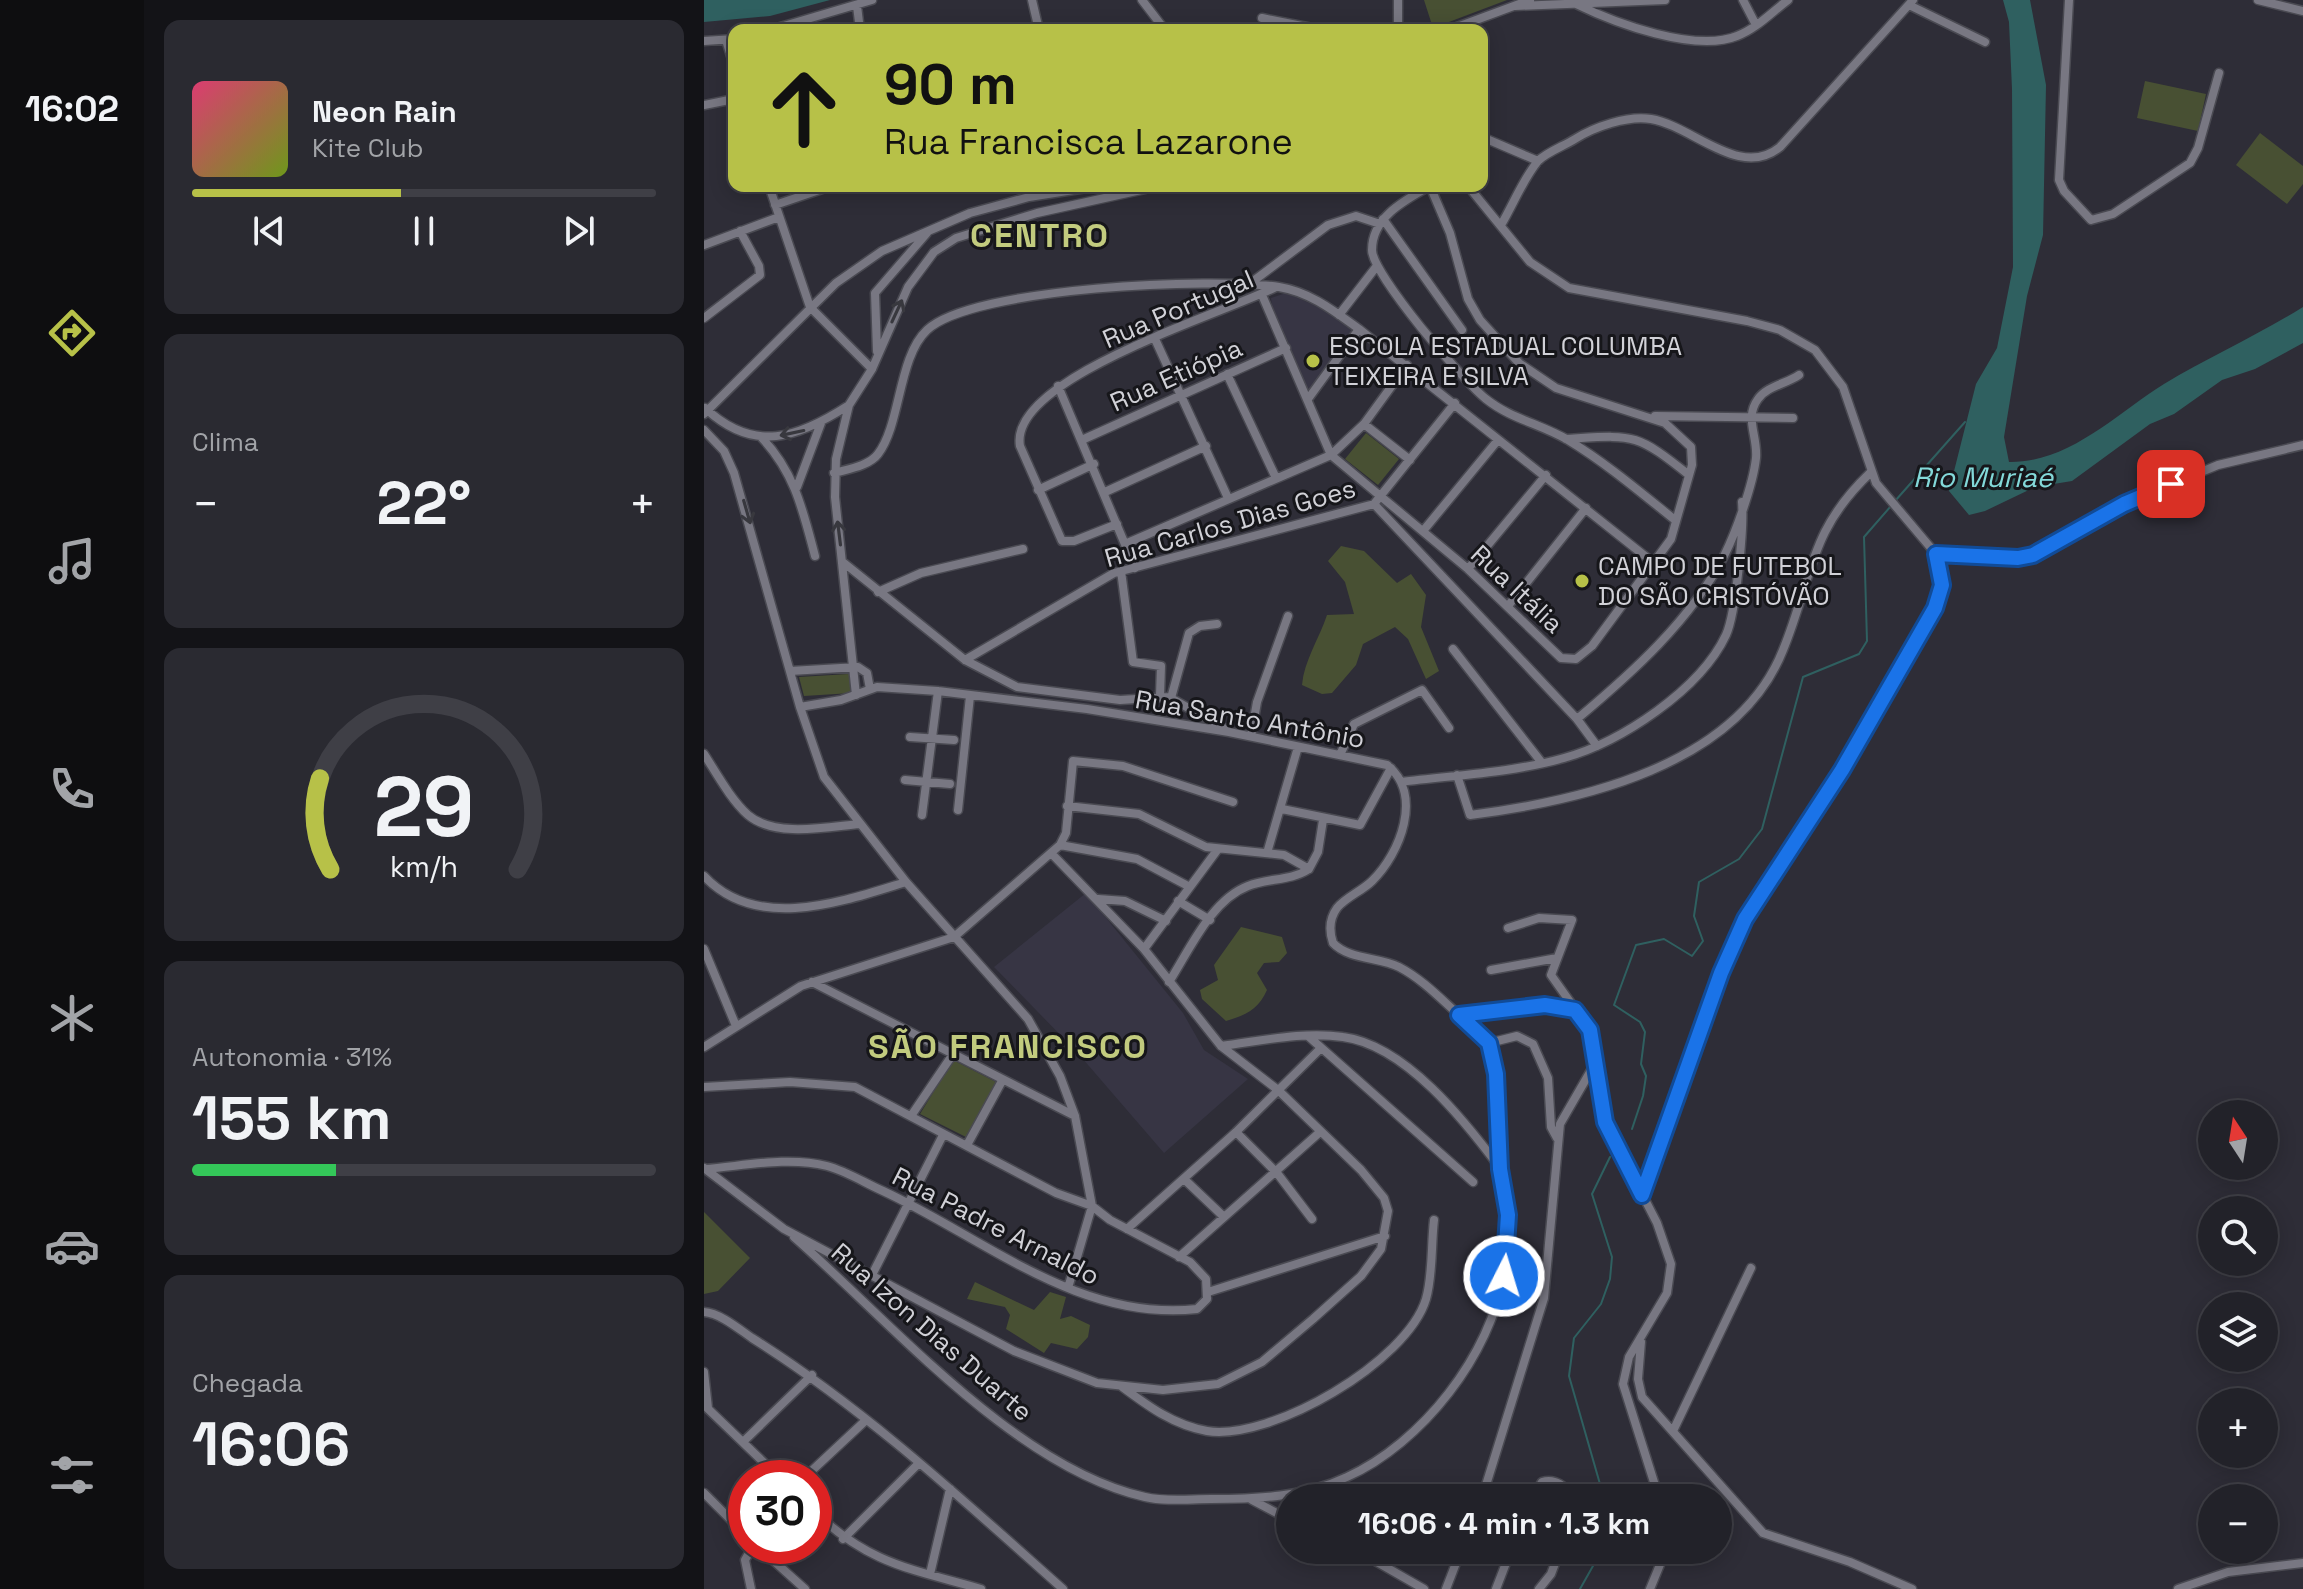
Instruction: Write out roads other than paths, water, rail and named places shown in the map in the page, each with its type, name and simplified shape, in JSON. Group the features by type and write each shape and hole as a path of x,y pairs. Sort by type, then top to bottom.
{"street":[{"path":"792,24 872,0"},
{"path":"1032,0 1038,24"},
{"path":"1142,0 1160,24"},
{"path":"1398,0 1398,24"},
{"path":"1466,24 1530,0"},
{"path":"1515,6 1665,0"},
{"path":"1743,0 1756,25"},
{"path":"1576,4 1626,27 1688,38 1728,39 1756,25 1788,0"},
{"path":"2069,0 2059,180 2064,191 2091,220 2113,214 2190,163 2198,148 2219,73"},
{"path":"2258,0 2303,11"},
{"path":"1501,225 1538,161 1586,133 1648,118 1678,127 1741,158 1767,156 1911,3 1985,42"},
{"path":"857,6 859,24"},
{"path":"1262,18 1292,24"},
{"path":"704,41 728,40"},
{"path":"704,105 728,100"},
{"path":"1488,140 1538,161"},
{"path":"771,192 810,307 872,369"},
{"path":"775,205 806,192"},
{"path":"1028,192 1029,197"},
{"path":"815,556 797,488 779,456 762,438 730,427 705,411 836,283 870,259 933,227 1029,197 1062,192"},
{"path":"856,695 834,473 849,405 872,369 877,353 921,267 956,238 1037,213 1132,192"},
{"path":"1419,192 1400,203 1382,221 1372,247 1376,267 1484,398 1520,420 1566,439 1609,467 1675,520"},
{"name":"Rua Itália","path":"1331,455 1377,501 1423,531 1468,569 1561,658 1576,659 1592,646 1671,539 1692,465 1691,447 1677,431 1650,416 1556,388 1519,363 1499,343 1468,299 1450,233 1433,192"},
{"path":"1473,192 1530,262 1569,288 1747,321 1800,339 1829,364 1843,387 1870,473 1936,554 1942,585 1935,608 1842,770 1745,919 1721,973 1642,1195"},
{"path":"1248,285 1328,225 1356,216 1382,221 1462,330"},
{"path":"704,245 779,217"},
{"path":"877,353 875,293 933,227"},
{"path":"704,318 761,271 740,231"},
{"path":"1339,315 1376,267"},
{"path":"834,473 863,464 880,452 911,354 919,339 941,320 994,305 1069,291 1118,286 1277,287"},
{"name":"Rua Portugal","path":"1117,524 1064,542 1020,446 1019,431 1038,401 1058,386 1155,339 1277,287 1305,294 1359,329 1655,564"},
{"path":"1262,295 1331,455"},
{"path":"1308,399 1359,329"},
{"path":"1155,339 1228,498"},
{"name":"Rua Etiópia","path":"1084,439 1286,348"},
{"path":"1125,544 1331,455 1364,424 1407,365"},
{"path":"1227,374 1276,478"},
{"path":"1577,719 1668,633 1692,605 1726,553 1756,459 1750,416 1763,393 1799,375"},
{"path":"1058,386 1084,439 1135,568"},
{"path":"1455,403 1377,501 1577,719 1597,746"},
{"path":"762,438 803,431 849,405"},
{"path":"1650,416 1793,418"},
{"path":"797,488 821,423"},
{"path":"1364,424 1410,460"},
{"path":"704,430 729,460 746,508 800,707 824,777 906,882 1028,1019 1055,1064 1075,1116 1092,1206 1068,1288"},
{"path":"1566,439 1614,436 1641,440 1689,475"},
{"path":"1423,531 1498,440"},
{"path":"1936,554 2018,558 2033,555 2138,498 2218,465 2303,445"},
{"path":"1105,492 1206,446"},
{"path":"1038,490 1094,464"},
{"path":"1457,775 1470,815 1499,812 1590,790 1642,772 1683,755 1722,730 1756,694 1781,655 1821,534 1835,510 1870,473"},
{"path":"1468,569 1546,475"},
{"name":"Rua Carlos Dias Goes","path":"965,660 1071,595 1121,571 1377,501"},
{"path":"1557,1138 1551,1127 1548,1078 1533,1044 1517,1036 1489,1043 1413,975 1395,965 1343,951 1331,937 1332,917 1337,908 1382,870 1399,840 1406,805 1401,782 1542,763 1597,746 1644,721 1692,679 1724,639 1731,618 1743,530 1742,502"},
{"path":"1508,606 1586,508"},
{"path":"878,592 921,573 1023,549"},
{"path":"843,562 965,660 1017,687 1120,700 1160,696 1171,698 1229,732"},
{"path":"1121,571 1133,662 1161,666 1160,696"},
{"path":"1251,736 1257,702 1288,616"},
{"path":"1171,698 1189,633 1200,626 1217,624"},
{"path":"1453,649 1542,763"},
{"path":"790,671 853,667 865,670 870,689 800,707"},
{"name":"Rua Santo Antônio","path":"870,689 938,691 1087,709 1229,732 1391,768 1401,782"},
{"path":"1340,755 1354,724 1422,690 1449,728"},
{"path":"922,815 938,691"},
{"path":"958,810 970,696"},
{"path":"1192,727 1198,713"},
{"path":"910,737 954,740"},
{"path":"1267,853 1298,747"},
{"path":"704,754 747,814 760,823 798,828 859,824"},
{"path":"704,1047 812,982 954,937 1060,845 1066,833 1073,761 1123,766 1233,802"},
{"path":"1282,809 1323,820 1360,825 1391,768"},
{"path":"905,780 950,784"},
{"path":"1067,806 1139,814 1194,842 1218,849 1293,858 1309,869"},
{"path":"1169,982 1210,920 1237,891 1309,869 1318,852 1323,820"},
{"path":"1060,845 1137,859 1188,886"},
{"path":"1144,949 1218,849"},
{"path":"704,1169 784,1229 1014,1351 1097,1383 1190,1390 1218,1384 1262,1362 1361,1276 1374,1260 1385,1236 1388,1211 1384,1198 1361,1170 1278,1090 1221,1046 1144,949 1051,853"},
{"path":"704,876 726,893 788,909 858,896 906,882"},
{"path":"1098,899 1125,901 1166,921"},
{"path":"1178,901 1210,920"},
{"path":"1508,928 1539,918 1572,920 1552,979 1590,1030 1605,1122 1642,1195 1671,1264 1667,1293 1629,1357 1623,1384 1655,1484"},
{"path":"704,949 736,1026"},
{"path":"1491,970 1557,958"},
{"path":"812,982 1075,1116"},
{"path":"1459,1015 1545,1005 1575,1010"},
{"path":"1221,1046 1308,1036 1358,1041 1404,1064 1469,1129 1500,1169"},
{"path":"1308,1036 1473,1182"},
{"name":"Rua Izon Dias Duarte","path":"784,1229 845,1282 906,1343 1026,1442 1105,1485 1147,1498 1252,1500 1316,1488 1370,1465 1409,1436 1459,1376 1483,1334 1504,1276 1508,1215 1500,1169 1496,1074 1489,1043"},
{"path":"1127,1229 1236,1132 1320,1049"},
{"path":"911,1116 953,1054"},
{"path":"1486,1484 1544,1298 1557,1138 1566,1111 1597,1060"},
{"path":"967,1145 1002,1081"},
{"path":"704,1087 839,1083 911,1116 1056,1193 1092,1206 1198,1268 1206,1279 1208,1292 1385,1236"},
{"path":"1236,1132 1277,1173 1312,1219"},
{"path":"1179,1257 1320,1132"},
{"path":"872,1275 943,1135"},
{"name":"Rua Padre Arnaldo","path":"704,1169 778,1162 826,1166 909,1203 1068,1288 1118,1305 1164,1311 1197,1309 1204,1305 1208,1292"},
{"path":"1184,1179 1224,1217"},
{"path":"1121,1386 1174,1423 1209,1431 1250,1428 1340,1389 1393,1348 1410,1328 1426,1299 1434,1220"},
{"path":"1673,1431 1751,1268"},
{"path":"704,1312 731,1324 812,1375 950,1489 1063,1589"},
{"path":"1641,1337 1639,1390 1763,1533 1850,1562 1912,1589"},
{"path":"704,1372 706,1406 762,1460"},
{"path":"744,1441 812,1375"},
{"path":"823,1460 865,1421"},
{"path":"843,1539 918,1464"},
{"path":"1541,1484 1548,1480 1561,1484"},
{"path":"930,1574 950,1489"},
{"path":"704,1493 728,1517"},
{"path":"1252,1500 1276,1513"},
{"path":"832,1528 843,1539 883,1561 981,1589"},
{"path":"2178,1589 2228,1572 2303,1563"},
{"path":"746,1564 751,1589"},
{"path":"776,1564 805,1589"},
{"path":"1380,1564 1424,1589"},
{"path":"1446,1589 1456,1564"},
{"path":"1496,1589 1506,1564"},
{"path":"1539,1589 1555,1564"},
{"path":"1650,1589 1660,1564"}],"water":[{"path":"704,0 830,0 770,16 704,22"},
{"name":"Rio Muriaé","path":"2003,0 2030,0 2046,85 2043,235 2027,296 2004,437 2009,462 2031,460 2072,446 2164,384 2303,307 2303,343 2255,369 2222,380 2174,414 2150,424 2072,481 2035,487 1985,511 1969,515 1949,491 1976,384 1997,348 2013,267 2012,89 2009,22"}],"waterway":[{"path":"1895,501 1965,422"},
{"path":"1632,1129 1646,1076 1641,1064 1645,1032 1640,1022 1614,1005 1636,945 1664,939 1692,956 1703,941 1694,916 1699,882 1739,859 1762,829 1803,677 1859,654 1867,641 1864,537 1891,506"},
{"path":"1600,1484 1569,1376 1574,1338 1601,1304 1610,1279 1612,1257 1592,1194 1610,1157"},
{"path":"1580,1589 1594,1564"}],"place":[{"name":"ESCOLA ESTADUAL COLUMBA TEIXEIRA E SILVA","path":"1313,361"},
{"name":"CAMPO DE FUTEBOL DO SÃO CRISTÓVÃO","path":"1582,581"}],"district":[{"name":"CENTRO","path":"1040,235"},
{"name":"SÃO FRANCISCO","path":"1008,1046"}]}
